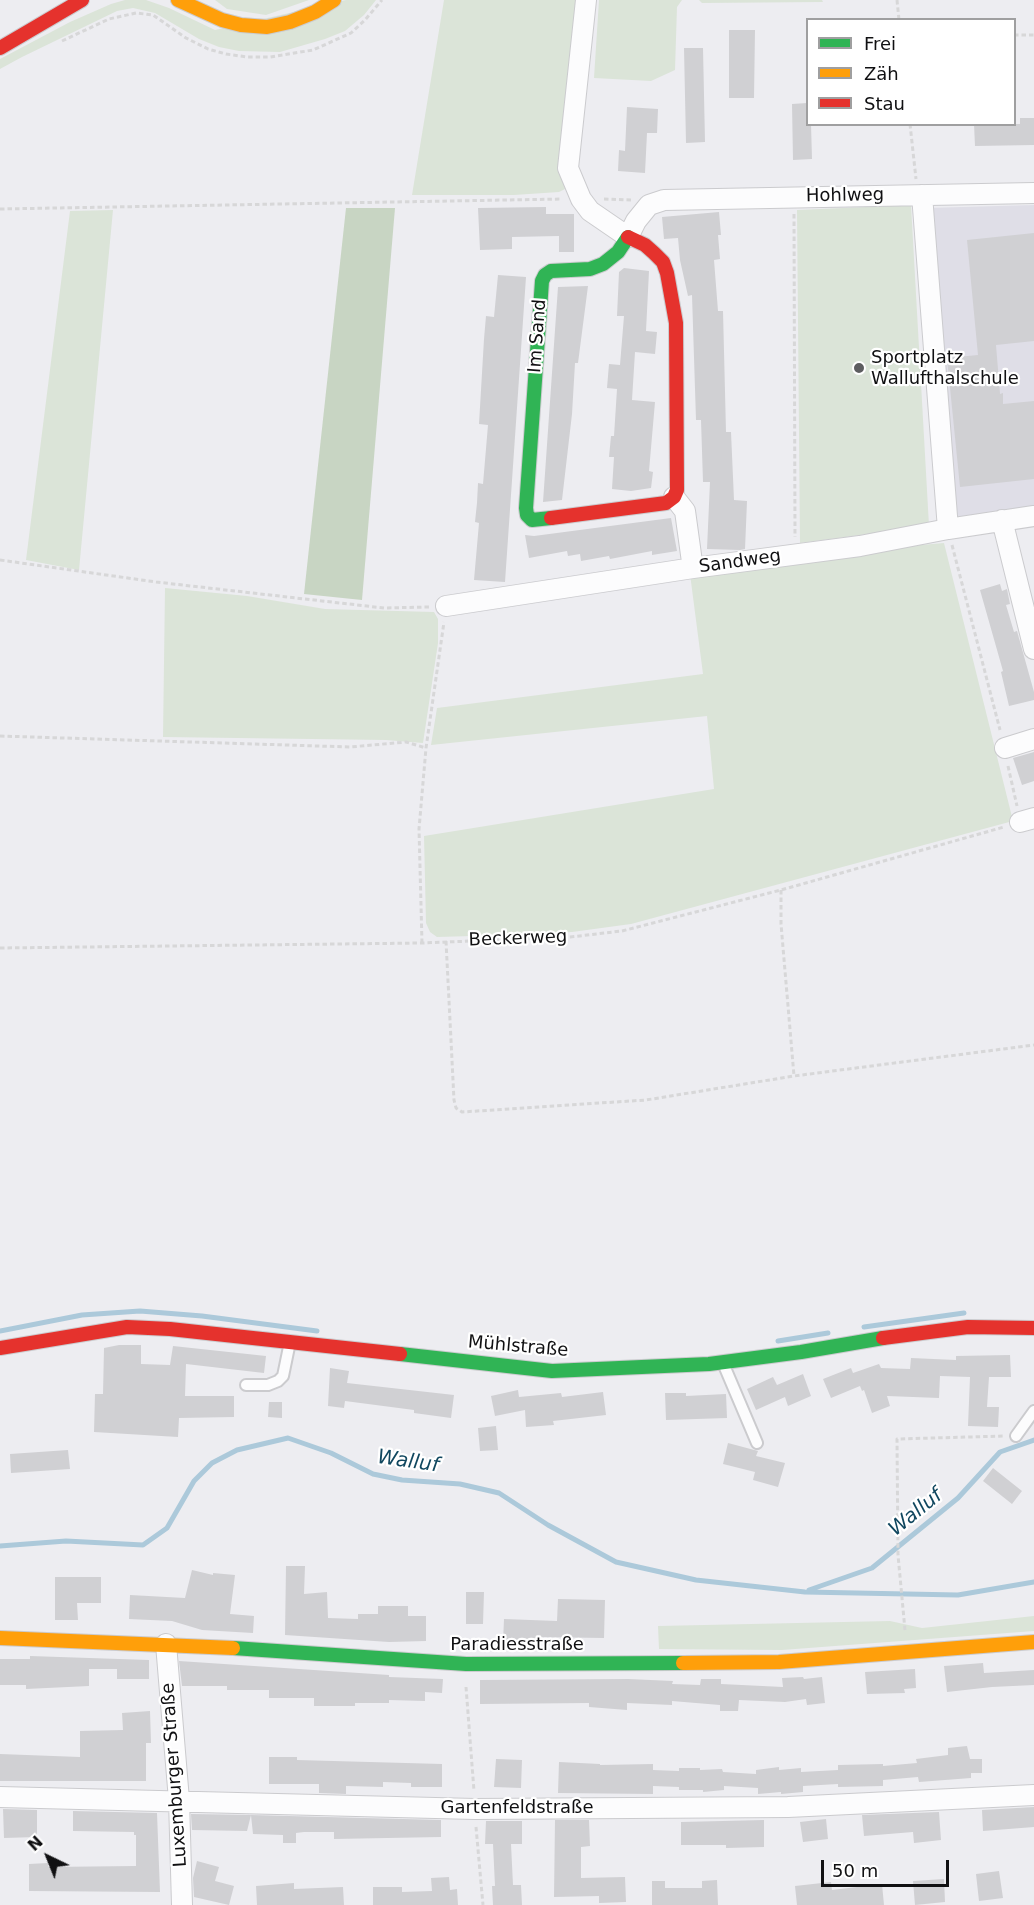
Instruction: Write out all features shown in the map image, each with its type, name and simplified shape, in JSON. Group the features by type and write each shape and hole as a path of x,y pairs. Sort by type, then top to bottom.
{"street":[{"path":"0,48 82,0"},
{"path":"69,8 98,0"},
{"path":"178,0 232,23 267,27 290,22 315,12 334,0"},
{"path":"193,0 202,11"},
{"path":"586,0 568,168 581,199 590,211 628,237 645,245 663,262 667,273 676,323 676,490 674,497 685,511 692,562"},
{"path":"0,38 46,5"},
{"name":"Hohlweg","path":"657,201 1034,193"},
{"path":"922,195 948,529"},
{"path":"628,237 642,213 657,201"},
{"name":"Im Sand","path":"628,237 618,252 603,264 590,269 551,271 542,281 527,515 532,520 540,520 666,503 674,497"},
{"name":"Sandweg","path":"446,606 860,546 948,529 1034,516"},
{"path":"1002,520 1034,649"},
{"path":"1005,748 1034,739"},
{"name":"Mühlstraße","path":"0,1348 128,1327 170,1329 552,1371 723,1363 968,1327 1034,1328"},
{"name":"Paradiesstraße","path":"0,1638 166,1644 466,1664 779,1662 1034,1642"},
{"name":"Luxemburger Straße","path":"166,1644 179,1800 182,1905"},
{"name":"Gartenfeldstraße","path":"0,1797 475,1809 788,1807 1034,1795"}],"lane":[{"path":"246,1385 268,1385 278,1381 283,1376 290,1342"},
{"path":"723,1363 757,1443"},
{"path":"1016,1436 1034,1411"}],"path":[{"path":"58,43 109,19 136,13 153,15 186,38 208,49 247,57 270,57 313,50 332,43 351,33 382,0"},
{"path":"897,0 899,18"},
{"path":"1016,35 1034,34"},
{"path":"910,126 915,177 922,195"},
{"path":"794,197 795,554"},
{"path":"0,209 581,199 657,201"},
{"path":"948,529 1005,748 1027,820"},
{"path":"0,560 156,582 384,608 446,606 442,650 426,748 419,829 422,943"},
{"path":"0,736 350,747 406,742 426,748"},
{"name":"Beckerweg","path":"0,948 422,943 570,937 622,931 782,890 1027,820"},
{"path":"782,890 781,924 794,1076"},
{"path":"446,941 454,1100 456,1108 462,1112 646,1100 794,1076 1034,1045"},
{"path":"903,1611 898,1555 897,1439 1016,1436"},
{"path":"466,1691 475,1809"},
{"path":"477,1838 483,1905"}],"shaded area":[{"path":"125,0 146,0 169,8 215,30 346,0 376,0 364,15 345,31 280,52 239,51 219,47 199,39 155,13 133,8 117,11 0,69 0,59 70,22"},
{"path":"215,0 309,0 266,15 227,9"},
{"path":"444,0 577,0 563,173 565,189 559,192 514,195 412,195"},
{"path":"599,0 682,0 677,7 675,70 651,81 594,78"},
{"path":"699,0 822,0 823,2 702,3"},
{"name":"Sportplatz Wallufthalschule","path":"911,205 929,526 800,543 797,210"},
{"path":"1034,205 1034,512 958,525 927,208"},
{"path":"113,210 79,570 26,560 70,211"},
{"path":"944,543 1013,821 631,924 572,932 508,935 437,937 430,932 426,923 424,836 714,789 707,716 431,745 437,708 703,674 690,574 839,552"},
{"path":"165,588 247,596 325,609 434,612 438,619 438,643 423,743 386,740 163,737"},
{"path":"1034,1616 1034,1631 782,1650 659,1649 658,1626 890,1621 922,1628"}],"green space":[{"path":"346,208 395,208 362,600 304,594"}],"building":[{"path":"729,30 755,30 754,98 729,98"},
{"path":"684,48 703,48 705,142 686,143"},
{"path":"806,103 806,126 811,126 812,159 793,160 792,104"},
{"path":"627,107 658,109 657,133 647,133 645,173 618,171 619,150 625,151"},
{"path":"1020,118 1034,118 1034,145 975,146 974,126 1016,126 1020,124"},
{"path":"546,207 546,214 574,214 574,252 559,252 559,236 512,237 512,249 480,250 478,208"},
{"path":"719,212 720,259 714,260 718,311 723,311 726,432 731,432 734,500 747,501 745,549 740,550 707,549 710,482 703,482 701,420 696,420 692,295 688,296 678,238 664,239 662,217"},
{"path":"1034,233 1034,341 996,345 1000,394 1003,393 1003,404 1034,401 1034,479 960,487 947,358 978,355 967,240"},
{"path":"624,268 649,271 646,331 657,332 655,354 635,352 632,400 655,402 649,471 653,472 651,488 631,491 612,489 614,457 609,457 611,436 614,436 617,389 607,388 609,364 620,365 624,316 617,316 619,272"},
{"path":"498,275 526,277 505,582 474,580 479,523 475,522 478,483 483,484 488,425 479,424 484,339 486,316 494,317"},
{"path":"588,286 578,363 575,363 572,414 562,500 543,502 558,287"},
{"path":"671,518 677,551 652,555 652,551 610,559 609,556 581,561 580,554 568,556 567,551 529,558 525,535 534,536"},
{"path":"1000,584 1002,591 1007,589 1010,604 1006,605 1014,632 1017,631 1034,692 1034,700 1009,706 1001,672 1003,671 980,590"},
{"path":"1034,752 1034,781 1022,785 1013,758"},
{"path":"141,1345 141,1364 170,1365 173,1346 266,1356 264,1373 186,1364 185,1396 234,1396 234,1417 179,1418 178,1437 94,1432 95,1394 103,1394 104,1348"},
{"path":"1010,1355 1011,1377 989,1377 987,1407 999,1407 998,1427 968,1426 970,1377 940,1376 939,1398 887,1396 890,1406 872,1413 864,1390 862,1391 860,1386 831,1398 823,1379 851,1368 853,1373 879,1364 881,1368 910,1369 911,1358 956,1360 956,1356"},
{"path":"330,1368 349,1371 347,1383 454,1395 451,1418 414,1413 414,1410 345,1401 344,1408 328,1406"},
{"path":"803,1374 811,1396 788,1406 785,1397 756,1410 747,1389 773,1377 777,1385"},
{"path":"518,1390 519,1397 561,1393 562,1397 603,1392 606,1415 553,1421 554,1425 526,1427 525,1410 495,1416 491,1396"},
{"path":"665,1393 686,1393 686,1396 726,1394 727,1418 666,1420"},
{"path":"269,1402 282,1402 282,1418 268,1417"},
{"path":"496,1426 498,1450 480,1451 478,1428"},
{"path":"728,1443 758,1451 756,1456 785,1463 778,1487 753,1480 755,1472 723,1464"},
{"path":"68,1450 70,1469 11,1473 10,1454"},
{"path":"993,1468 1022,1491 1012,1504 983,1481"},
{"path":"286,1566 305,1566 304,1594 327,1592 328,1618 358,1619 358,1614 378,1614 378,1606 408,1606 408,1616 426,1616 426,1641 389,1642 285,1635"},
{"path":"192,1570 213,1575 213,1573 235,1575 230,1614 254,1616 253,1633 202,1630 172,1621 129,1619 130,1595 185,1598"},
{"path":"55,1577 101,1577 101,1603 77,1603 78,1620 55,1620"},
{"path":"466,1592 484,1592 483,1624 466,1624"},
{"path":"558,1599 605,1600 604,1638 536,1637 535,1644 503,1642 504,1619 557,1621"},
{"path":"30,1656 149,1660 149,1679 117,1679 117,1669 89,1669 89,1686 26,1689 26,1685 0,1685 0,1659 30,1659"},
{"path":"179,1661 443,1679 442,1693 425,1692 425,1701 389,1700 389,1703 355,1703 355,1706 314,1706 314,1698 269,1698 269,1690 227,1690 227,1686 182,1686"},
{"path":"983,1663 984,1673 1034,1670 1034,1685 947,1692 944,1666"},
{"path":"915,1669 916,1688 904,1689 905,1693 867,1694 865,1672"},
{"path":"803,1677 804,1679 822,1677 825,1703 807,1705 806,1699 785,1702 739,1700 738,1711 720,1711 720,1705 672,1701 672,1705 627,1703 627,1710 589,1707 589,1703 480,1704 480,1680 628,1679 700,1685 701,1679 721,1679 721,1684 783,1687 782,1678"},
{"path":"150,1711 151,1743 146,1743 146,1781 0,1781 0,1754 80,1757 80,1731 123,1730 122,1713"},
{"path":"967,1746 970,1759 982,1759 982,1773 971,1773 971,1778 919,1782 918,1777 883,1780 883,1786 838,1787 838,1784 803,1786 803,1792 781,1794 781,1792 758,1794 758,1788 724,1786 724,1790 703,1792 703,1790 679,1790 679,1787 653,1786 653,1794 558,1793 559,1762 600,1765 653,1764 653,1770 679,1771 679,1768 700,1768 700,1770 722,1769 723,1772 756,1774 756,1770 779,1767 779,1770 801,1768 801,1772 838,1770 838,1765 883,1764 883,1766 917,1763 916,1759 948,1755 948,1748"},
{"path":"269,1757 297,1757 297,1760 442,1764 442,1787 411,1787 411,1783 383,1782 383,1787 346,1786 346,1794 319,1793 319,1784 269,1784"},
{"path":"496,1759 522,1760 521,1788 494,1787"},
{"path":"1034,1807 1034,1827 983,1831 982,1810"},
{"path":"3,1809 37,1810 37,1837 4,1838"},
{"path":"73,1811 157,1813 160,1892 29,1891 29,1864 48,1863 48,1867 136,1866 136,1835 134,1832 73,1831"},
{"path":"939,1812 941,1840 914,1843 913,1832 864,1836 862,1815"},
{"path":"191,1814 251,1815 247,1831 192,1830"},
{"path":"251,1815 441,1820 441,1837 334,1839 334,1832 304,1832 296,1833 296,1843 283,1843 283,1835 253,1834"},
{"path":"826,1819 828,1839 803,1842 800,1822"},
{"path":"555,1820 589,1820 590,1846 581,1847 581,1878 625,1877 626,1902 599,1903 599,1896 554,1897"},
{"path":"764,1820 764,1847 726,1848 726,1845 681,1845 681,1822"},
{"path":"486,1821 522,1821 522,1844 511,1844 513,1885 521,1885 522,1905 493,1905 492,1886 495,1886 493,1844 485,1844"},
{"path":"197,1861 219,1867 215,1881 234,1886 229,1905 194,1897 193,1878"},
{"path":"999,1871 1003,1898 979,1901 976,1874"},
{"path":"449,1877 450,1890 457,1889 458,1905 373,1905 373,1887 402,1887 402,1892 432,1891 431,1878"},
{"path":"944,1879 945,1902 915,1905 913,1881"},
{"path":"717,1880 718,1905 652,1905 652,1881 665,1881 665,1888 702,1888 702,1881"},
{"path":"831,1882 832,1890 882,1884 884,1905 797,1905 795,1886"},
{"path":"294,1883 294,1889 343,1887 344,1905 257,1905 256,1886"}],"waterway":[{"path":"0,1331 82,1315 140,1311 202,1316 317,1331"},
{"path":"864,1327 964,1313"},
{"path":"778,1341 828,1333"},
{"name":"Walluf","path":"0,1546 66,1541 143,1545 167,1528 194,1481 212,1463 237,1450 288,1438 331,1453 373,1474 402,1480 460,1484 499,1493 548,1525 616,1562 696,1580 805,1592 958,1595 1034,1582"},
{"name":"Walluf","path":"809,1590 872,1568 958,1498 1000,1452 1034,1440"}],"traffic: fast":[{"path":"551,518 532,520 527,515 526,508 542,281 551,271 590,269 603,264 618,252 628,237"},
{"path":"400,1354 552,1371 709,1364 883,1338"},
{"path":"233,1648 466,1664 683,1663"}],"traffic: slow":[{"path":"178,0 222,20 241,25 267,27 290,22 315,12 334,0"},
{"path":"0,1638 233,1648"},
{"path":"683,1663 779,1662 1034,1642"}],"traffic: jam":[{"path":"0,48 82,0"},
{"path":"551,518 666,503 674,497 677,490 676,323 667,273 663,262 654,253 645,245 628,237"},
{"path":"0,1348 127,1327 170,1329 400,1354"},
{"path":"883,1338 968,1327 1034,1328"}],"place":[{"name":"Sportplatz Wallufthalschule","path":"859,368"}]}
